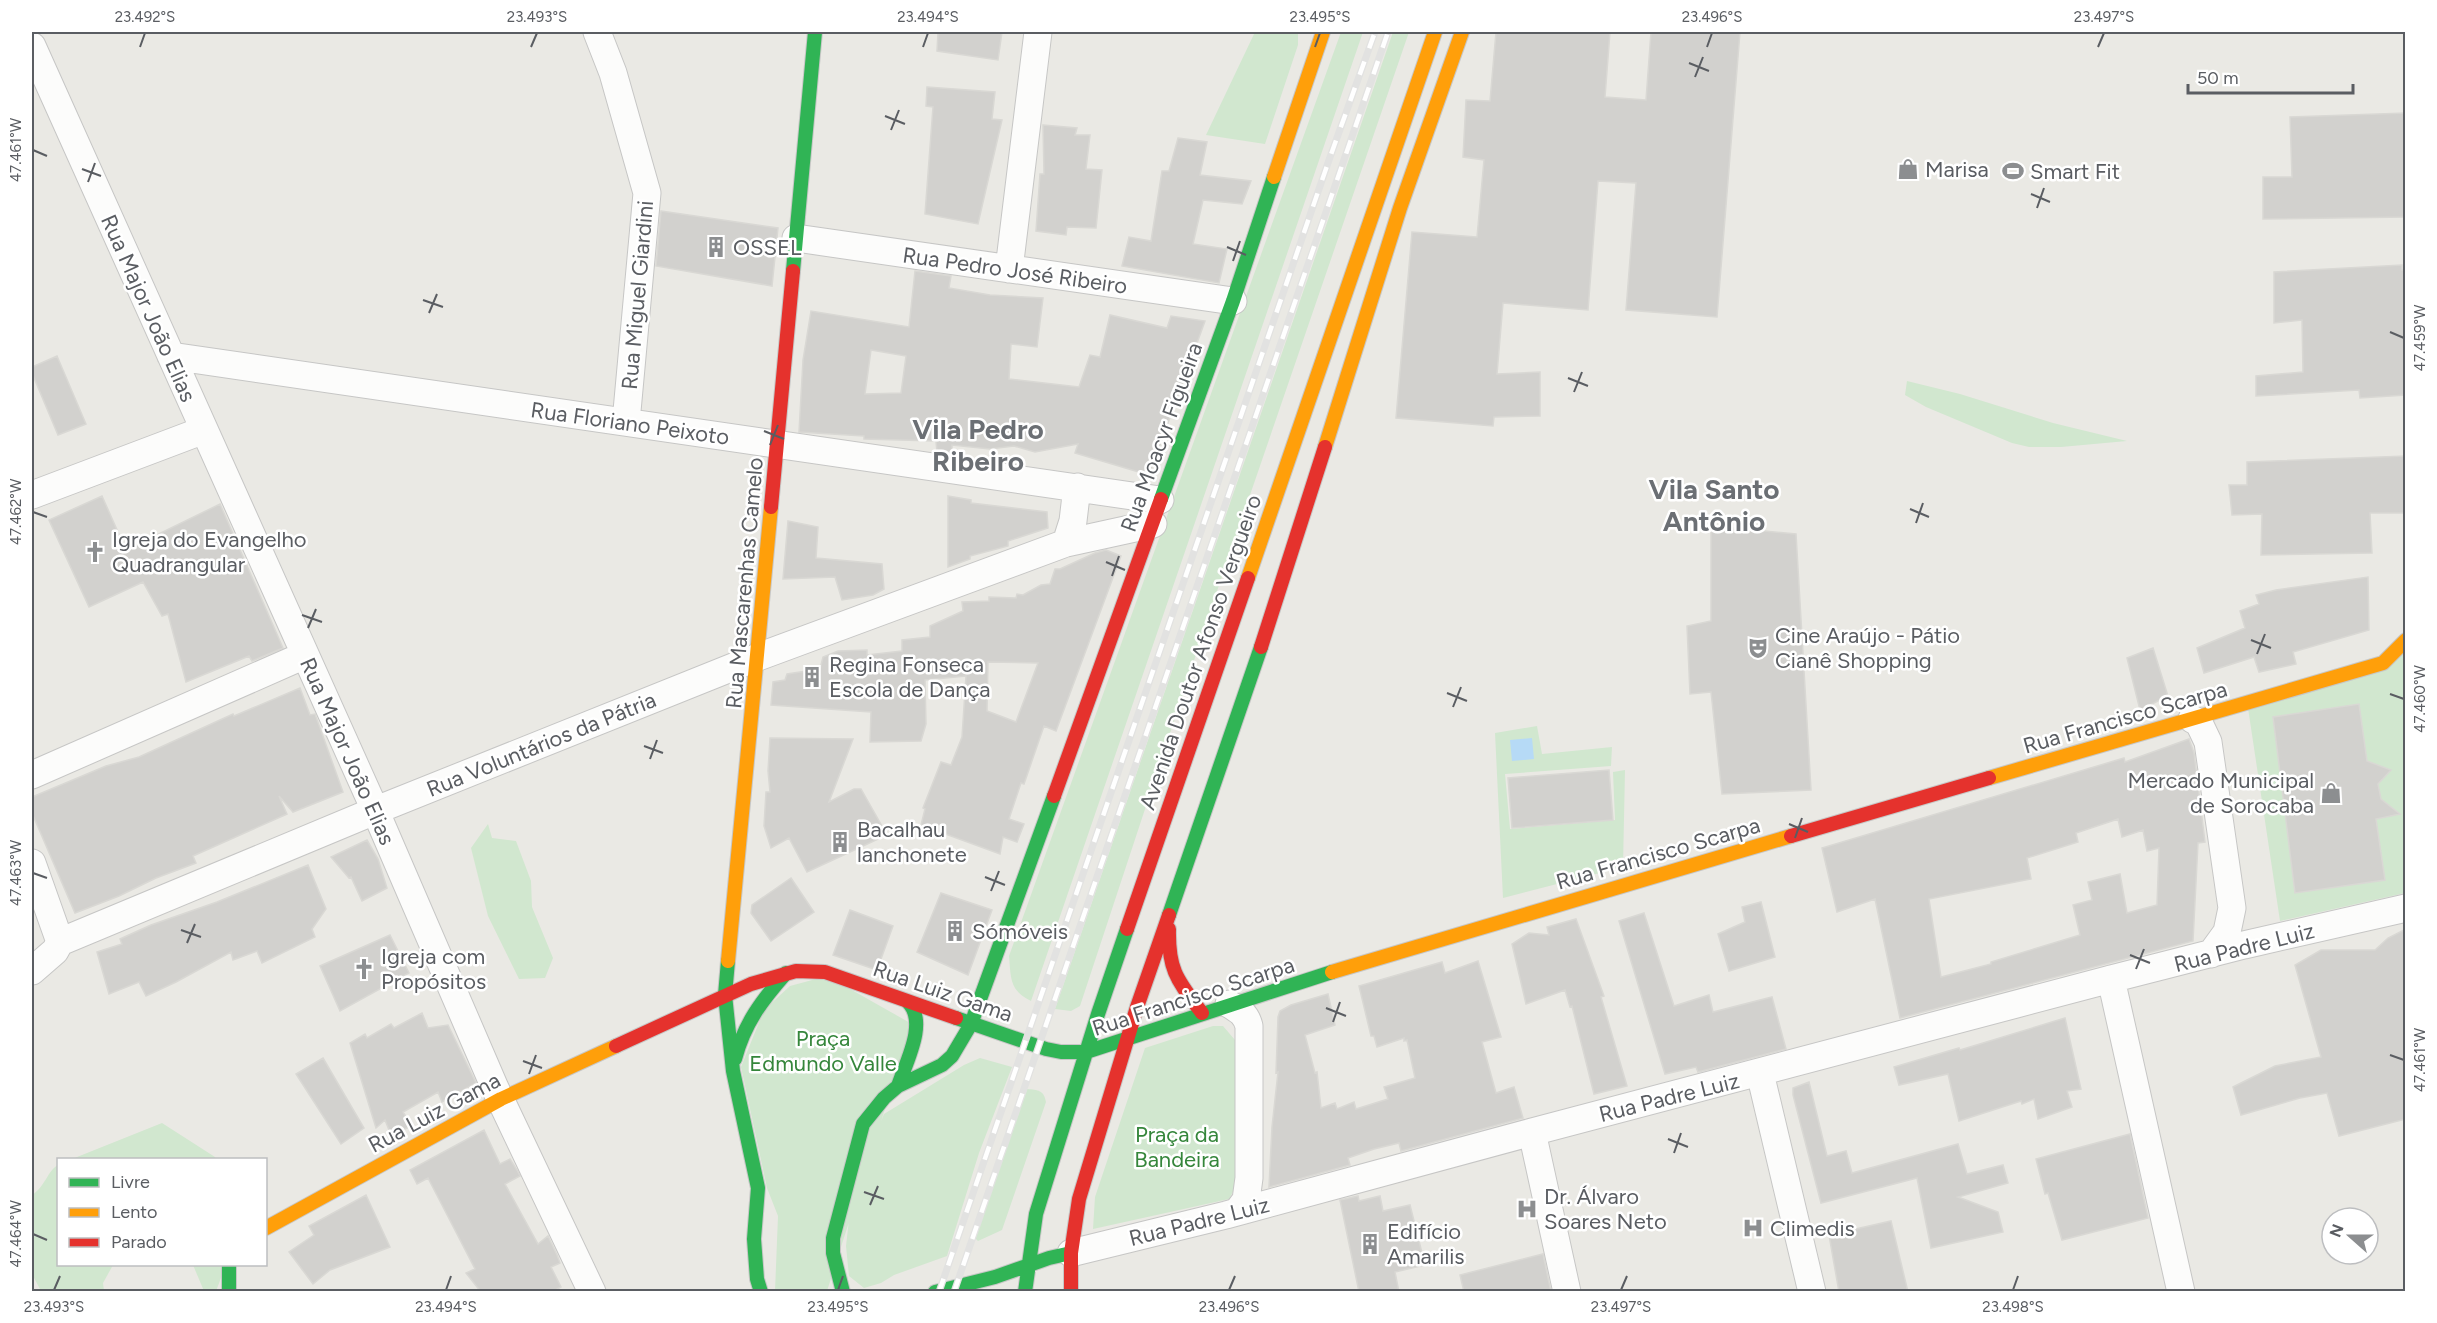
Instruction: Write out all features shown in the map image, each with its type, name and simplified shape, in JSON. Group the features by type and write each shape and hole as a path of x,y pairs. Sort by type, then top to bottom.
{"main road":[{"name":"Rua Mascarenhas Camelo","path":"725,995 815,32"},
{"name":"Avenida Doutor Afonso Vergueiro","path":"1025,1292 1034,1223 1041,1194 1086,1052 1435,32"},
{"path":"1071,1292 1071,1253 1079,1199 1128,1039 1169,914 1242,708 1400,208 1462,32"},
{"name":"Rua Moacyr Figueira","path":"971,1024 1233,302 1318,35"},
{"name":"Rua Francisco Scarpa","path":"1086,1052 1229,1004 1416,946 2383,663 2406,640"},
{"path":"1169,914 1168,957 1174,977 1202,1013"},
{"name":"Rua Luiz Gama","path":"267,1227 501,1099 725,995 787,972 813,969 825,972 1046,1049 1061,1052 1086,1052"},
{"path":"733,1071 747,1022 753,1010 787,972"},
{"path":"725,995 733,1071 758,1188 754,1239 757,1279 761,1292"},
{"path":"898,1086 918,1026 916,1010 908,1002"},
{"path":"843,1292 833,1253 833,1238 863,1124 884,1098 898,1086 942,1065 952,1056 971,1024"},
{"path":"743,1271 754,1239"},
{"name":"Rua Padre Luiz","path":"935,1292 994,1277 1071,1253"},
{"path":"229,1266 230,1290"}],"street":[{"name":"Rua Miguel Giardini","path":"597,32 613,73 647,193 626,422"},
{"path":"1009,269 1038,32"},
{"name":"Rua Major João Elias","path":"32,46 375,810 501,1099 592,1292"},
{"name":"Rua Pedro José Ribeiro","path":"796,238 1233,302"},
{"name":"Rua Floriano Peixoto","path":"171,356 1077,487 1156,512"},
{"path":"32,495 204,430"},
{"path":"1066,543 1077,487"},
{"name":"Rua Voluntários da Pátria","path":"32,971 55,951 60,942 375,810 758,657 1156,512"},
{"path":"32,776 305,655"},
{"path":"2192,719 2199,723 2208,742 2232,908 2227,932 2211,954"},
{"path":"32,863 60,942"},
{"name":"Rua Padre Luiz","path":"1071,1253 1237,1212 2211,954 2406,908"},
{"path":"2111,980 2181,1292"},
{"path":"1229,1004 1240,1010 1249,1026 1249,1178 1246,1200 1237,1212"},
{"path":"1760,1073 1812,1292"},
{"path":"1532,1132 1567,1292"}],"green space":[{"path":"1255,32 1298,32 1298,45 1265,144 1206,135"},
{"path":"1341,32 1363,32 1031,1001 1015,988 1011,977 1009,956"},
{"path":"1393,32 1409,32 1216,594 1080,1006 1071,1011 1055,1009"},
{"path":"1907,381 1960,394 2053,423 2127,441 2061,447 2029,447 2012,443 1926,407 1905,395"},
{"path":"2405,647 2405,893 2280,921 2248,708"},
{"path":"1537,726 1542,754 1612,747 1611,766 1505,774 1510,829 1615,820 1613,772 1625,770 1623,867 1503,898 1495,733"},
{"path":"488,824 492,838 516,841 531,881 532,907 553,958 545,978 519,979 488,916 471,848"},
{"name":"Praça Edmundo Valle","path":"827,976 912,1024 827,1291 775,1291 778,1216 767,1188 741,1067 764,1010 790,986"},
{"name":"Praça da Bandeira","path":"1213,1026 1223,1026 1235,1040 1240,1179 1229,1199 1093,1229 1095,1197 1145,1048"},
{"path":"980,1058 1012,1067 979,1153 947,1256 864,1288 849,1276 846,1246 852,1193 884,1114 964,1065"},
{"path":"1027,1089 1040,1091 1046,1102 1002,1230 978,1241 975,1238"},
{"path":"162,1123 216,1158 74,1158"},
{"path":"57,1166 57,1266 112,1266 103,1283 104,1291 41,1291 32,1274 32,1195"},
{"path":"193,1266 226,1266 216,1291 204,1291"}],"water":[{"path":"1532,738 1534,759 1512,761 1510,740"}],"building":[{"path":"938,32 1002,32 998,60 937,51"},
{"path":"1496,32 1610,32 1605,97 1646,100 1651,32 1740,32 1717,317 1626,310 1636,183 1598,181 1588,310 1503,303 1497,374 1540,372 1540,416 1494,417 1493,426 1396,418 1412,232 1477,237 1484,160 1463,157 1466,100 1490,101"},
{"path":"927,87 995,92 992,119 1002,120 978,224 925,214 933,107 926,106"},
{"path":"2406,113 2406,217 2263,219 2263,177 2292,177 2290,117"},
{"path":"1043,125 1077,128 1075,135 1090,135 1086,169 1102,170 1096,228 1067,227 1066,235 1036,231 1040,174 1044,174"},
{"path":"1178,138 1207,142 1200,175 1251,181 1242,204 1203,200 1193,244 1227,249 1219,283 1122,266 1129,237 1151,241 1162,171 1169,171"},
{"name":"OSSEL","path":"661,211 778,228 772,286 656,266"},
{"path":"2402,265 2402,270 2406,269 2406,395 2360,398 2359,390 2256,396 2256,376 2303,372 2302,320 2274,323 2274,272"},
{"path":"915,271 951,276 949,288 990,295 1043,298 1037,347 1011,344 1009,379 1079,387 1090,355 1100,357 1110,315 1167,328 1171,316 1205,321 1149,475 1075,453 1078,444 1035,452 1014,446 990,449 952,445 952,454 937,452 936,441 864,439 864,436 799,432 803,360 811,311 909,327","holes":["871,350 906,356 901,393 865,394"]},
{"path":"57,356 86,424 58,435 32,373 32,367"},
{"path":"2406,456 2406,513 2370,513 2372,553 2261,555 2262,514 2232,515 2229,485 2247,485 2247,462"},
{"path":"102,496 126,550 220,504 283,648 252,661 249,656 186,682 168,614 162,616 143,582 89,607 49,520"},
{"path":"948,496 971,500 971,503 1047,512 1048,528 1008,541 1008,546 970,556 970,559 948,567"},
{"path":"788,521 818,527 816,558 882,564 884,589 873,595 842,600 835,577 783,579"},
{"name":"Cine Araújo - Pátio Cianê Shopping","path":"1711,526 1796,534 1811,790 1722,794 1711,692 1690,694 1687,626 1711,621"},
{"path":"1106,550 1121,556 1056,731 1044,726 1024,784 1021,783 1009,819 1024,824 1017,842 1003,837 1000,854 921,825 925,809 923,808 941,762 951,765 962,737 966,676 925,680 926,724 921,741 870,742 871,712 771,705 773,682 785,680 787,674 820,669 823,657 838,651 867,650 867,655 902,651 902,640 930,637 930,626 963,611 962,602 989,601 989,597 1016,598 1017,594 1023,595 1041,585 1050,584 1055,569 1060,569","holes":["988,662 1038,663 1016,722 987,711"]},
{"path":"2368,577 2369,630 2293,652 2296,664 2259,672 2254,657 2204,673 2197,648 2245,628 2240,611 2259,604 2256,595"},
{"path":"2153,648 2168,696 2140,710 2127,658"},
{"path":"300,688 310,715 315,714 343,792 293,812 279,796 287,814 193,856 196,863 75,913 32,813 32,797 106,766 139,757 233,714 234,716"},
{"name":"Mercado Municipal de Sorocaba","path":"2359,704 2367,761 2391,770 2378,784 2381,799 2400,814 2376,819 2385,880 2295,893 2273,717"},
{"path":"770,738 853,739 829,802 854,789 861,789 887,835 807,872 789,838 771,848 764,826 766,792 770,792 768,771"},
{"path":"2189,739 2194,753 2205,842 2198,843 2193,941 1900,1018 1875,899 1837,912 1822,848 2124,758 2125,762","holes":["2118,819 2122,837 2143,830 2147,851 2159,848 2157,905 2127,913 2120,874 2088,882 2092,900 2073,905 2080,935 1991,962 1991,964 1941,977 1929,899 2031,879 2027,858 2078,842 2076,833"]},
{"path":"1609,770 1613,820 1512,828 1508,778"},
{"path":"367,840 378,859 387,888 362,901 351,877 349,878 331,857"},
{"path":"308,865 326,909 312,929 315,937 262,963 257,951 233,960 231,952 146,996 139,982 109,994 97,952 122,944 120,939 151,925 217,902"},
{"path":"791,878 814,912 771,941 751,913 752,905"},
{"name":"Sómóveis","path":"941,893 992,910 968,975 917,952"},
{"path":"1761,902 1775,957 1729,971 1718,934 1745,922 1742,907"},
{"path":"850,910 893,926 877,970 833,955"},
{"path":"1644,913 1674,1006 1709,995 1713,1012 1772,997 1786,1049 1698,1072 1696,1067 1665,1074 1619,921"},
{"path":"1576,919 1604,996 1601,997 1627,1086 1594,1094 1572,1006 1570,1007 1565,990 1526,1004 1512,944 1529,933 1549,935 1547,927"},
{"path":"2406,929 2406,1119 2339,1136 2327,1093 2300,1098 2241,1115 2233,1087 2275,1066 2321,1057 2295,965 2321,950 2375,950 2388,938"},
{"name":"Igreja com Propósitos","path":"390,935 409,973 340,1011 320,966"},
{"path":"1478,961 1501,1037 1482,1042 1496,1093 1514,1087 1523,1118 1401,1151 1399,1143 1374,1149 1348,1158 1350,1165 1269,1187 1278,1072 1276,1073 1280,1011 1291,1005 1328,994 1335,1025 1305,1035 1315,1073 1317,1072 1321,1108 1335,1103 1337,1109 1354,1102 1356,1109 1388,1099 1384,1087 1415,1078 1407,1040 1404,1041 1404,1038 1377,1047 1374,1036 1371,1036 1359,986 1442,962 1445,973"},
{"path":"422,1013 428,1028 448,1025 476,1083 442,1102 438,1092 403,1112 412,1126 391,1135 385,1120 376,1128 350,1043 365,1034 367,1038 391,1024 394,1028"},
{"path":"2065,1018 2081,1089 2067,1091 2072,1107 2038,1119 2034,1099 1959,1121 1948,1074 1899,1085 1894,1067 1959,1048 1960,1050"},
{"path":"323,1058 364,1128 341,1144 296,1074"},
{"path":"1809,1082 1827,1156 1846,1151 1852,1173 1958,1144 1967,1174 2003,1165 2008,1183 1958,1197 1998,1212 2003,1232 1931,1248 1917,1178 1821,1203 1793,1095 1793,1088"},
{"path":"484,1130 500,1164 510,1159 520,1176 505,1184 538,1244 548,1236 557,1255 560,1263 551,1267 561,1287 552,1292 481,1292 466,1273 475,1269 428,1178 417,1184 410,1170"},
{"path":"2130,1134 2148,1218 2062,1240 2048,1193 2045,1194 2036,1159"},
{"path":"366,1195 390,1247 330,1270 313,1284 289,1252 314,1235 309,1226"},
{"name":"Edifício Amarilis","path":"1358,1196 1359,1201 1380,1196 1383,1211 1410,1205 1425,1265 1395,1272 1399,1292 1359,1292 1340,1200"},
{"path":"1891,1221 1908,1292 1839,1292 1829,1235"},
{"path":"1543,1254 1551,1292 1464,1292 1460,1275"}],"railway":[{"path":"939,1292 1375,32"},
{"path":"954,1292 1388,32"}],"traffic: fast":[{"path":"793,271 815,32"},
{"path":"1161,499 1233,301 1274,177"},
{"path":"1169,915 1261,647"},
{"path":"843,1292 833,1253 833,1238 863,1124 884,1098 898,1086 942,1065 952,1056 971,1024 1054,796"},
{"path":"1025,1292 1036,1214 1127,929"},
{"path":"728,961 725,995 733,1071 758,1188 754,1239 757,1279 761,1292"},
{"path":"956,1018 1046,1049 1061,1052 1086,1052 1332,972"},
{"path":"735,1059 743,1035 755,1013 786,973"},
{"path":"898,1086 916,1031 914,1010 908,1002"},
{"path":"935,1292 995,1277 1049,1258 1071,1253"},
{"path":"229,1266 229,1292"}],"traffic: slow":[{"path":"1274,177 1323,32"},
{"path":"1248,578 1435,32"},
{"path":"1325,447 1400,208 1462,32"},
{"path":"728,961 771,507"},
{"path":"1989,778 2383,663 2406,640"},
{"path":"1332,972 1791,836"},
{"path":"267,1227 501,1099 616,1046"}],"traffic: jam":[{"path":"771,507 793,271"},
{"path":"1261,647 1325,447"},
{"path":"1054,796 1161,499"},
{"path":"1127,929 1248,578"},
{"path":"1791,836 1989,778"},
{"path":"1071,1292 1071,1253 1079,1199 1137,1007 1169,915"},
{"path":"1169,929 1170,955 1176,975 1202,1013"},
{"path":"616,1046 751,984 796,971 825,972 956,1018"}],"place":[{"name":"Marisa","path":"1908,169"},
{"name":"Smart Fit","path":"2013,171"},
{"name":"OSSEL","path":"716,247"},
{"name":"Igreja do Evangelho Quadrangular","path":"95,552"},
{"name":"Cine Araújo - Pátio Cianê Shopping","path":"1758,648"},
{"name":"Regina Fonseca Escola de Dança","path":"812,677"},
{"name":"Mercado Municipal de Sorocaba","path":"2331,793"},
{"name":"Bacalhau lanchonete","path":"840,842"},
{"name":"Sómóveis","path":"955,931"},
{"name":"Igreja com Propósitos","path":"364,969"},
{"name":"Dr. Álvaro Soares Neto","path":"1527,1209"},
{"name":"Climedis","path":"1753,1228"},
{"name":"Edifício Amarilis","path":"1370,1244"}],"district":[{"name":"Vila Pedro Ribeiro","path":"978,445"},
{"name":"Vila Santo Antônio","path":"1714,505"}]}
